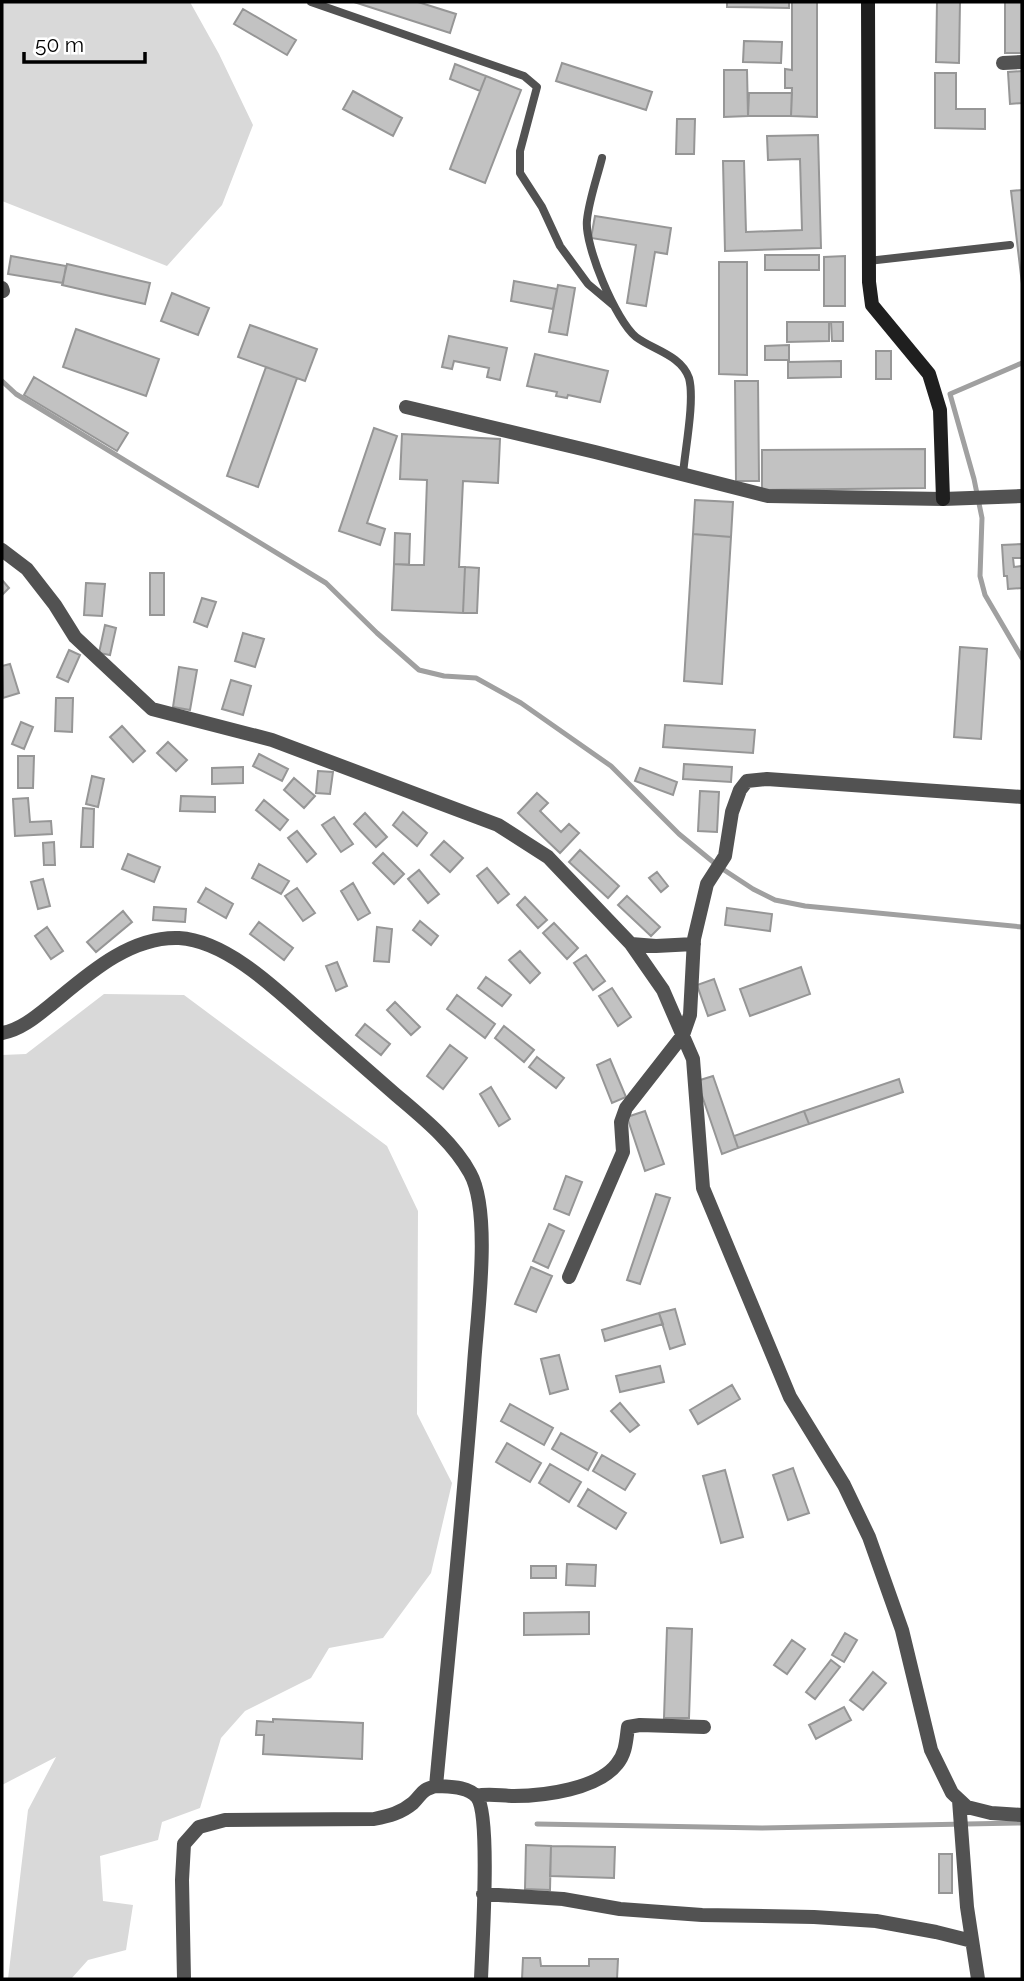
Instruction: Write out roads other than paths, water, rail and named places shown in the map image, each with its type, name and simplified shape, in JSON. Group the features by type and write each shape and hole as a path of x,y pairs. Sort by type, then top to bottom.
{"street":[{"path":"867,2 868,261 872,305 929,374 940,410 943,499"},
{"path":"1003,63 1022,62"},
{"path":"406,407 768,496 943,499 1022,496"},
{"path":"2,550 27,569 55,605 75,637 152,709 272,740 498,825 548,857 631,944 663,990 693,1059 703,1188 790,1397 844,1485 869,1537 902,1630 931,1750 952,1793 967,1807 991,1813 1022,1815"},
{"path":"569,1277 623,1152 621,1122 626,1108 683,1034 690,1016 694,944 707,884 724,856 732,812 740,790 747,781 766,779 1022,797"},
{"path":"2,1032 12,1031 37,1016 78,982 119,954 144,943 155,939 180,938 208,943 254,972 440,1132 471,1174 481,1205 480,1273 468,1442 436,1786"},
{"path":"631,944 694,944"},
{"path":"476,1796 543,1794 586,1785 605,1776 617,1764 625,1751 628,1727 705,1727"},
{"path":"184,1979 184,1844 198,1827 225,1820 374,1819 394,1815 412,1803 424,1789 436,1786 467,1790 476,1796 481,1805 484,1832 481,1979"},
{"path":"959,1800 978,1979"},
{"path":"483,1894 563,1899 634,1910 876,1921 936,1931 972,1941"}],"lane":[{"path":"311,2 524,76 537,87 520,150 520,173 542,207 560,246 588,284 613,305"},
{"path":"602,158 586,223 594,255 613,305 635,336 683,366 690,380 683,474"},
{"path":"868,261 1010,244"}],"waterway":[{"path":"1022,363 950,394 982,518 980,576 985,595 1022,658"},
{"path":"2,381 16,394 326,583 419,670 444,676 476,678 521,703 611,766 679,834 718,866 753,889 775,900 805,906 1022,927"},
{"path":"537,1824 762,1828 1022,1823"}]}
